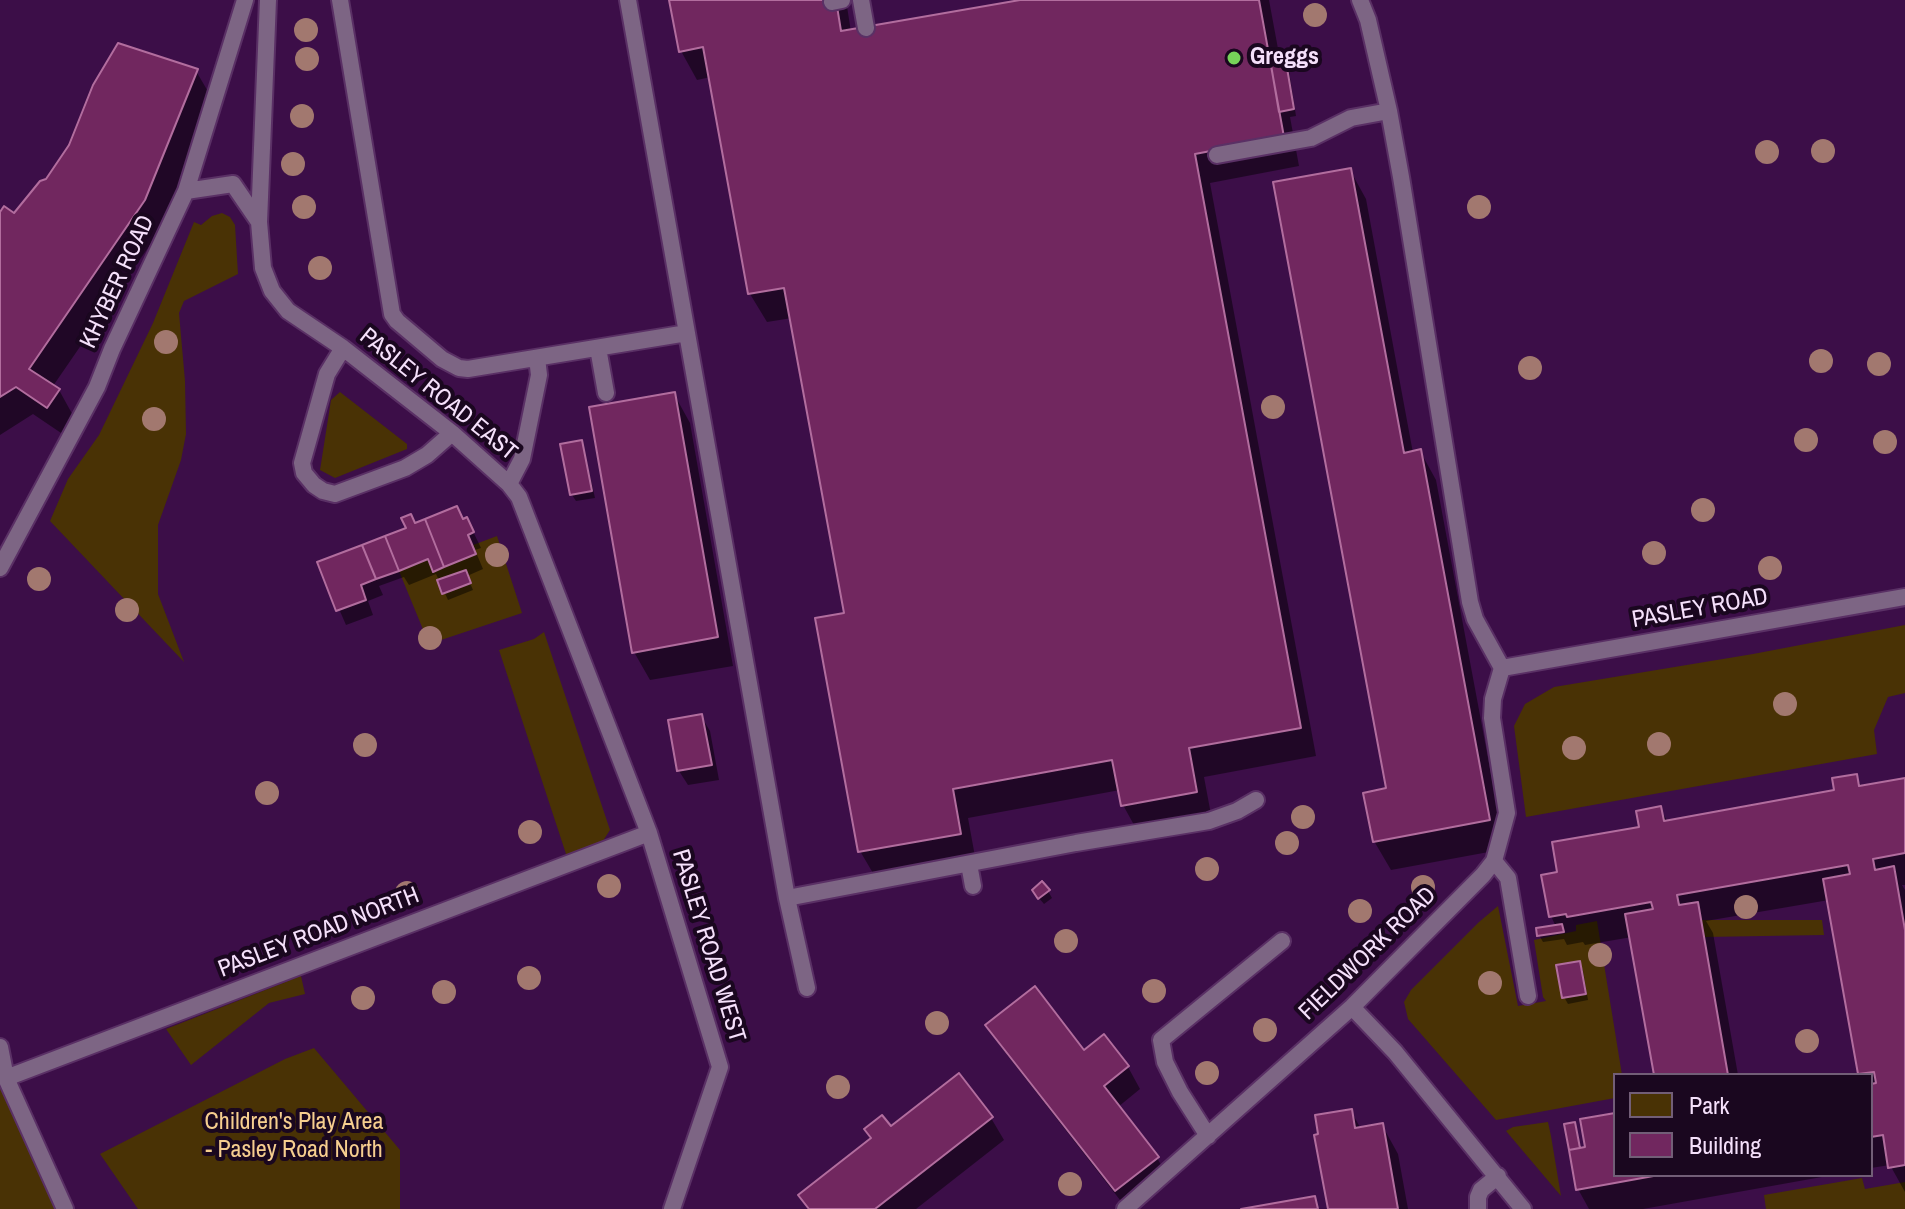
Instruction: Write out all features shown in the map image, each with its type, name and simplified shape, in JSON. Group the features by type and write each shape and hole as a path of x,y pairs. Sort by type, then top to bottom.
{"lane":[{"name":"KHYBER ROAD","path":"0,568 97,387 186,191 245,0"},
{"name":"PASLEY ROAD EAST","path":"268,0 259,222 263,268 272,291 288,311 343,348 452,433 509,484 524,508 649,833"},
{"path":"340,0 392,314 442,359 459,368 687,333"},
{"path":"628,0 787,898 807,988"},
{"path":"861,0 866,28"},
{"path":"1360,0 1368,20 1389,111 1470,602 1480,630 1502,668"},
{"path":"1217,155 1311,138 1351,118 1389,111"},
{"path":"186,191 233,184 259,222"},
{"path":"343,348 327,374 302,463 304,473 314,485 335,494 405,468 427,455 452,433"},
{"path":"598,348 606,393"},
{"path":"509,484 522,459 539,375 537,358"},
{"name":"PASLEY ROAD","path":"1502,668 1905,597"},
{"name":"FIELDWORK ROAD","path":"1125,1209 1352,1007 1494,861 1507,813 1491,709 1502,668"},
{"path":"787,898 1209,821 1256,800"},
{"name":"PASLEY ROAD NORTH","path":"6,1078 649,833"},
{"name":"PASLEY ROAD WEST","path":"649,833 720,1067 672,1209"},
{"path":"1494,861 1508,878 1528,996"},
{"path":"969,864 973,886"},
{"path":"1208,1136 1165,1062 1161,1040 1282,941"},
{"path":"1352,1007 1395,1052 1523,1209"},
{"path":"0,1047 6,1078 65,1209"},
{"path":"1478,1209 1481,1190 1498,1176"}],"green space":[{"path":"222,213 230,217 235,225 238,274 184,301 179,313 186,434 181,460 158,525 158,594 184,662 50,521 68,479 99,435 153,323 194,222 201,225"},
{"path":"340,392 407,444 407,449 335,478 320,470 331,400"},
{"path":"497,536 522,613 429,644 399,571 428,559 434,572 476,554 473,545"},
{"path":"1905,625 1905,693 1888,697 1874,730 1877,754 1526,817 1514,726 1525,704 1554,687"},
{"path":"544,632 610,830 601,844 567,857 499,650 534,639"},
{"path":"1498,906 1518,1006 1546,1001 1534,940 1576,931 1576,925 1597,921 1622,1073 1613,1073 1613,1098 1496,1120 1408,1019 1404,1002 1411,990"},
{"path":"1701,920 1822,920 1824,935 1704,937"},
{"path":"301,976 305,994 269,1003 191,1065 166,1029"},
{"name":"Children's Play Area - Pasley Road North","path":"314,1048 400,1150 400,1209 138,1209 100,1154 285,1059"},
{"path":"0,1088 60,1209 0,1209"},
{"path":"1548,1122 1561,1196 1506,1131 1513,1127"},
{"path":"1862,1178 1865,1189 1905,1182 1905,1209 1766,1209 1764,1195"}],"building":[{"path":"669,0 836,0 841,31 1020,0 1259,0 1284,137 1195,154 1301,728 1189,748 1197,792 1121,806 1112,760 953,789 961,834 858,852 815,618 844,613 784,288 748,294 703,47 679,52"},
{"path":"118,43 198,69 145,200 29,369 60,389 47,408 16,387 0,397 0,212 4,206 14,213 40,181 46,179 69,145 93,85"},
{"path":"1286,62 1294,109 1279,112 1271,65"},
{"path":"1351,168 1404,453 1421,449 1490,820 1373,842 1363,793 1386,788 1273,182"},
{"path":"675,392 718,637 632,653 589,407"},
{"path":"582,440 592,491 570,495 560,444"},
{"path":"457,506 474,532 468,535 476,554 444,567 425,519"},
{"path":"411,514 415,523 425,519 444,567 433,572 428,559 399,571 385,536 406,528 401,518"},
{"path":"385,536 399,571 376,579 362,545"},
{"path":"362,545 376,579 361,585 366,600 336,611 317,562"},
{"path":"466,570 471,583 442,594 437,580"},
{"path":"702,714 712,765 677,771 668,720"},
{"path":"1857,774 1859,786 1905,778 1905,853 1873,859 1875,870 1894,866 1905,930 1905,1165 1888,1168 1883,1135 1873,1137 1874,1072 1858,1073 1823,879 1850,874 1848,865 1677,895 1679,905 1698,902 1728,1073 1654,1073 1625,914 1653,909 1651,902 1567,917 1566,914 1549,917 1541,875 1557,872 1552,842 1639,827 1636,811 1661,806 1664,821 1834,790 1832,778"},
{"path":"1042,881 1050,890 1038,899 1032,890"},
{"path":"1562,924 1564,932 1537,936 1536,928"},
{"path":"1580,961 1586,994 1562,998 1556,965"},
{"path":"1035,986 1084,1050 1104,1034 1129,1066 1104,1086 1159,1157 1115,1191 985,1025"},
{"path":"959,1073 993,1117 875,1209 809,1209 798,1195 871,1138 864,1129 882,1115 891,1126"},
{"path":"1352,1109 1355,1128 1383,1123 1398,1209 1328,1209 1314,1135 1318,1134 1315,1115"},
{"path":"1613,1113 1613,1177 1648,1177 1576,1190 1569,1150 1585,1147 1580,1119"},
{"path":"1575,1122 1580,1148 1569,1150 1564,1124"},
{"path":"1315,1196 1318,1209 1241,1209"}],"place":[{"name":"Greggs","path":"1234,58"}]}
